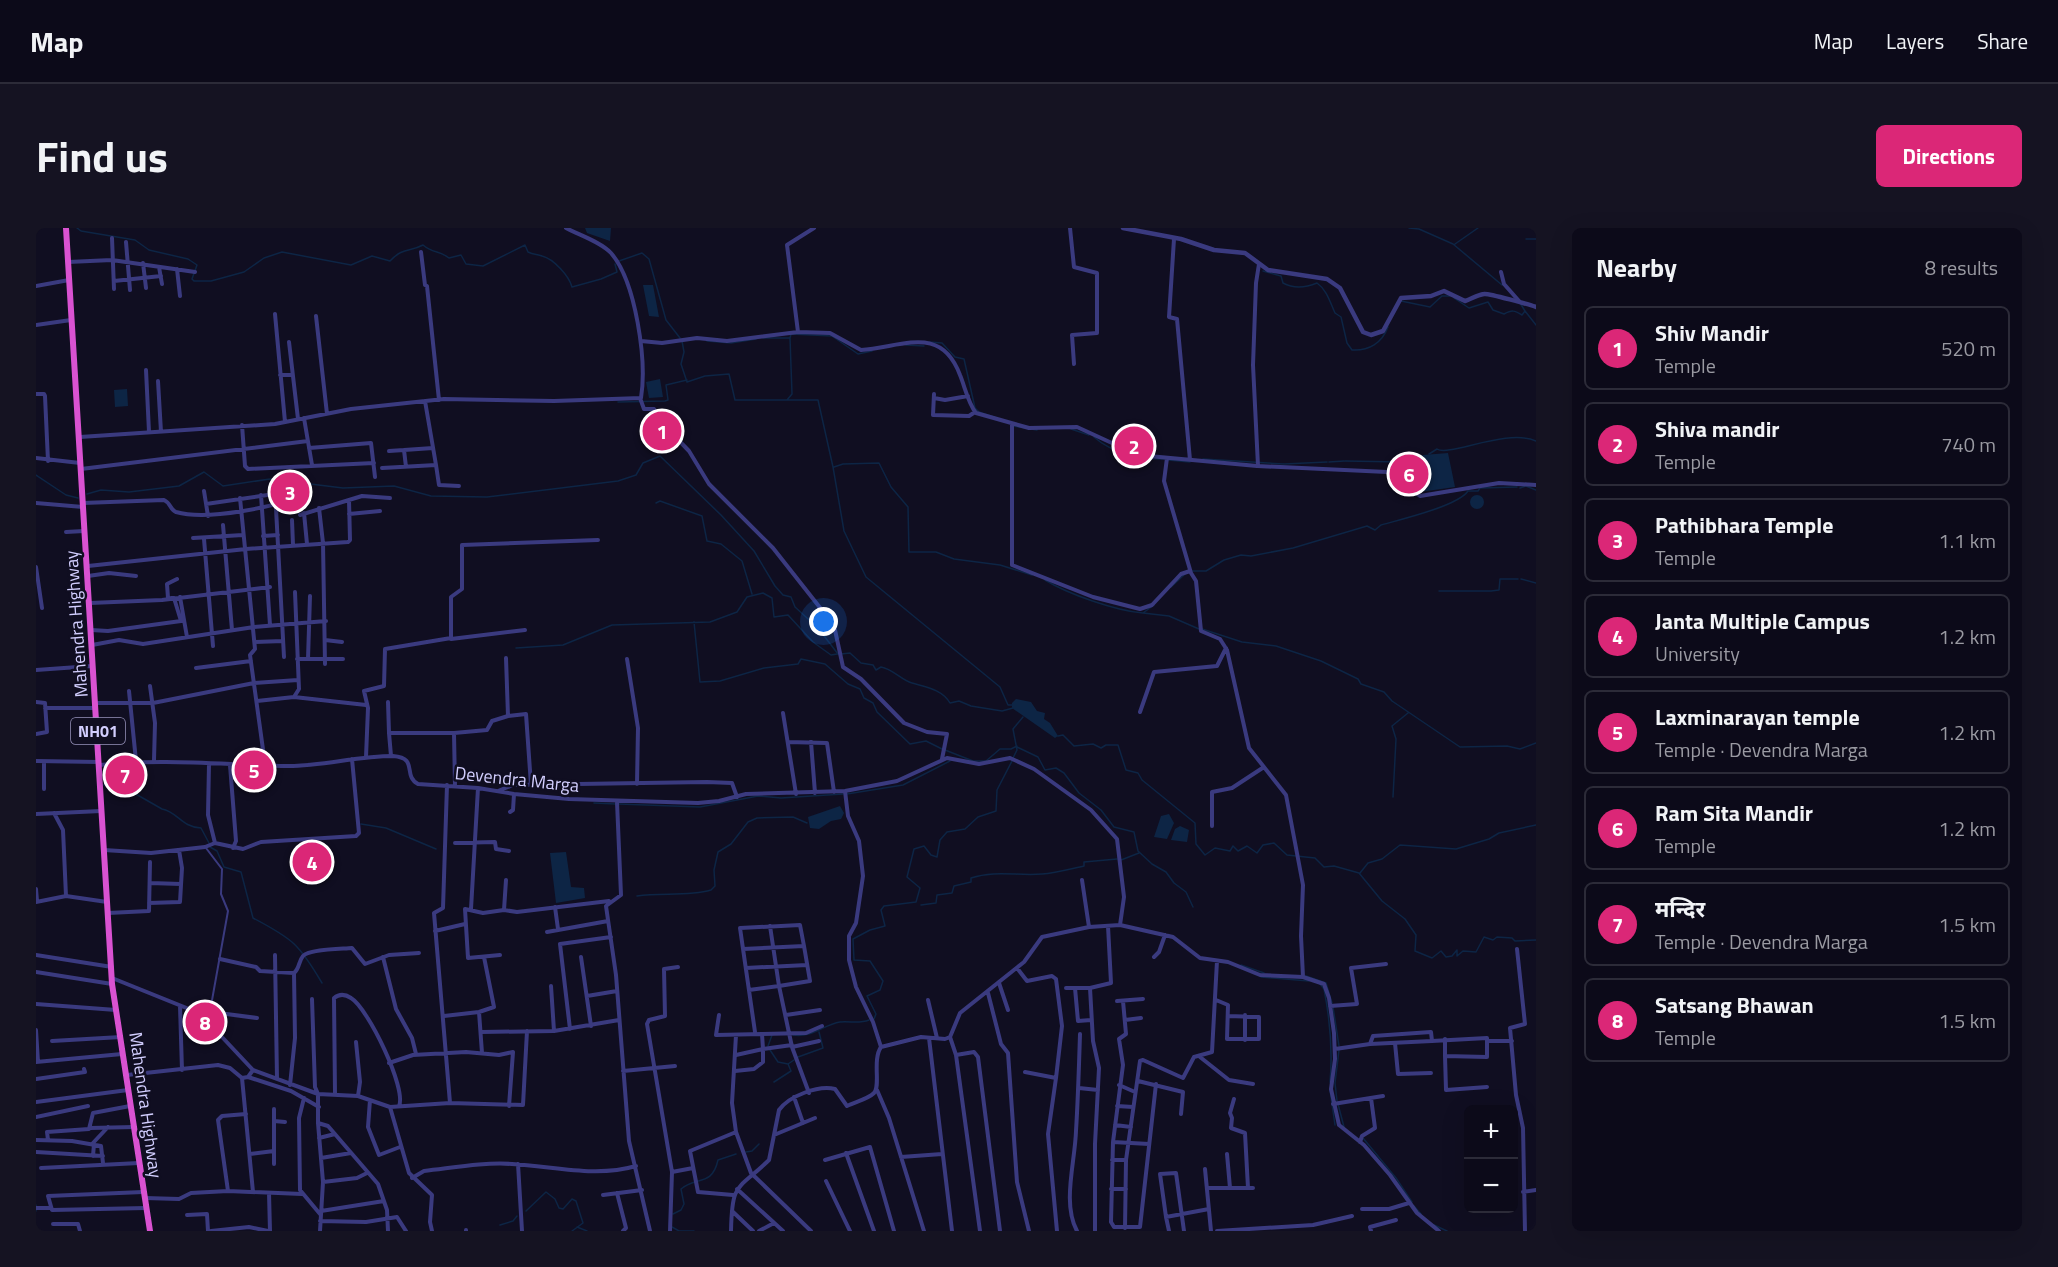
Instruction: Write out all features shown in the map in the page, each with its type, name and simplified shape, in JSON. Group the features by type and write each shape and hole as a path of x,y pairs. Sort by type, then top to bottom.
{"highway":[{"name":"Mahendra Highway","path":"66,228 112,981 150,1231"}],"street":[{"path":"566,228 610,251 619,265 636,312 640,341 640,401 646,410 653,408 660,421 689,451 709,484 781,557 833,625 843,667 861,679 904,723 927,732 946,734 942,759 979,764 1010,758 1024,763 1101,818 1118,842 1124,897 1120,925"},
{"path":"798,332 787,245 814,228"},
{"path":"1070,228 1074,267 1097,273 1097,333 1072,335 1074,364"},
{"path":"1123,228 1174,239 1181,238 1214,250 1245,253 1268,270 1334,282 1363,333 1371,335 1383,331 1394,307 1401,298 1407,296 1431,296 1444,291 1465,301 1488,294 1503,300 1536,307"},
{"path":"112,238 114,289"},
{"path":"1174,239 1169,317 1177,319 1190,460"},
{"path":"126,242 130,290"},
{"path":"421,252 424,285 427,286 439,400"},
{"path":"68,262 126,261 195,272"},
{"path":"143,264 146,288"},
{"path":"1258,466 1253,365 1256,283 1259,264"},
{"path":"159,267 162,284"},
{"path":"177,269 180,296"},
{"path":"1501,272 1503,284 1520,302"},
{"path":"113,281 161,276"},
{"path":"36,286 69,280"},
{"path":"275,314 285,422"},
{"path":"316,316 327,414"},
{"path":"36,325 72,320"},
{"path":"640,341 656,343 686,339 727,341 798,332 834,334 854,349 861,350 908,343 941,346 955,362 975,411 1029,428 1077,427 1129,452 1167,458 1258,466 1387,472 1420,496 1499,483 1536,485"},
{"path":"289,342 298,419"},
{"path":"146,370 149,432"},
{"path":"280,375 293,375"},
{"path":"158,381 161,432"},
{"path":"36,393 45,396 48,461"},
{"path":"968,396 945,400 934,396 933,415 969,416 975,411"},
{"path":"80,437 285,422 327,414 439,400 640,401"},
{"path":"425,401 439,485 459,486"},
{"path":"304,418 312,465"},
{"path":"1012,424 1012,565 1093,597 1140,609 1152,605 1181,574 1190,571"},
{"path":"242,426 245,466 248,469 374,463"},
{"path":"36,458 81,466 308,441"},
{"path":"309,448 371,443 375,477"},
{"path":"389,451 433,448"},
{"path":"404,450 406,467"},
{"path":"1167,458 1164,481 1190,571 1196,581 1201,631 1220,639 1226,648 1249,748 1286,795 1303,885 1301,936 1304,977"},
{"path":"382,468 436,465"},
{"path":"204,491 208,516"},
{"path":"206,504 275,492 280,547 284,657"},
{"path":"36,503 83,505 164,500 176,512 208,516 276,505 305,494"},
{"path":"261,495 270,625"},
{"path":"307,544 302,514 362,496 390,498"},
{"path":"240,498 255,642 255,649 250,655 265,764"},
{"path":"88,566 246,549 350,541 349,500"},
{"path":"319,508 326,621 325,661"},
{"path":"349,514 380,512"},
{"path":"292,520 293,545"},
{"path":"223,525 232,630"},
{"path":"66,532 85,531"},
{"path":"193,538 243,535"},
{"path":"263,536 278,535"},
{"path":"204,539 213,646"},
{"path":"450,640 451,597 462,589 462,545 598,540"},
{"path":"36,567 42,608"},
{"path":"88,576 109,573 136,576"},
{"path":"168,598 164,585 177,579"},
{"path":"162,600 268,587"},
{"path":"294,697 299,689 295,592"},
{"path":"308,659 310,596"},
{"path":"180,597 187,637"},
{"path":"90,603 174,598 181,621 108,631 91,630"},
{"path":"92,645 119,640 143,644 254,627 326,621"},
{"path":"366,757 364,690 384,686 385,649 525,630"},
{"path":"325,640 342,642"},
{"path":"255,642 283,641"},
{"path":"1140,712 1154,672 1217,666 1226,648"},
{"path":"506,658 508,716"},
{"path":"297,659 325,661 343,659"},
{"path":"627,659 638,728 637,784"},
{"path":"196,668 251,661"},
{"path":"36,670 94,666"},
{"path":"45,708 129,703 153,704 254,683 298,680"},
{"path":"150,686 155,723 154,760"},
{"path":"129,691 129,716 134,728 136,761"},
{"path":"257,700 294,697 366,705"},
{"path":"36,702 44,702 46,733 36,734"},
{"path":"36,762 100,763 154,760 230,765 320,764 366,757 391,756 388,702"},
{"path":"783,713 796,794"},
{"path":"389,733 454,733 487,730 492,721 526,714 531,785"},
{"path":"454,733 455,786"},
{"path":"788,742 828,743 834,792"},
{"path":"811,742 815,793"},
{"name":"Devendra Marga","path":"391,756 403,757 408,761 411,778 415,783 617,802 698,803 753,794 845,791 897,781 942,759"},
{"path":"104,850 151,853 210,845 243,849 261,842 358,835 358,810 352,759"},
{"path":"44,762 44,789"},
{"path":"209,764 210,845 222,869 221,894 228,911 210,1014 222,1037 253,1070 318,1094 335,1093 358,1096 390,1107 450,1103 524,1106 527,1031"},
{"path":"230,765 236,841 233,848"},
{"path":"1212,826 1212,792 1232,788 1264,767"},
{"path":"497,791 513,785 731,783 737,797"},
{"path":"447,785 443,908 434,912 450,1103"},
{"path":"471,909 478,788"},
{"path":"845,791 848,816 858,838 863,876 856,923 849,936 849,960 856,987 873,1022 881,1047"},
{"path":"510,812 513,810 514,794"},
{"path":"500,955 468,958 465,909 483,913 504,910 517,912 618,900 621,895 617,802"},
{"path":"36,814 102,811"},
{"path":"54,813 63,830 66,896"},
{"path":"455,843 495,842 496,849 509,852"},
{"path":"149,903 178,904 182,868 178,850"},
{"path":"107,913 148,912 150,862"},
{"path":"504,910 506,880"},
{"path":"1082,880 1089,927"},
{"path":"150,883 181,884"},
{"path":"36,890 36,902 66,896 107,902"},
{"path":"610,901 607,904 617,991 629,1141 650,1231"},
{"path":"555,907 558,929"},
{"path":"547,932 609,921"},
{"path":"435,931 465,924"},
{"path":"749,990 810,981 800,925 740,928 755,1032"},
{"path":"980,1231 956,1055 950,1037 960,1013 1017,968 1032,954 1042,937 1089,927 1120,925 1181,941 1200,958 1217,960 1260,975 1304,977 1324,984 1330,1006 1335,1049 1331,1089 1340,1125 1360,1142 1390,1175 1409,1203 1426,1222 1440,1231"},
{"path":"770,926 779,986 792,1046 809,1093"},
{"path":"1066,988 1090,988 1112,983 1108,926"},
{"path":"1154,957 1159,952 1165,935"},
{"path":"570,1029 560,944 611,937"},
{"path":"743,949 804,946"},
{"path":"220,959 256,967 260,971 294,973 299,969 301,958 308,953 352,948 365,964 383,957 419,953"},
{"path":"1517,949 1525,1024 1510,1028 1516,1095 1523,1128 1525,1231"},
{"path":"36,955 112,967"},
{"path":"275,955 277,1079"},
{"path":"383,957 396,1009 412,1038 416,1054"},
{"path":"444,1016 479,1012 494,1007 484,957"},
{"path":"581,957 591,1026"},
{"path":"1125,1228 1126,1160 1141,1060 1183,1078 1194,1057 1212,1052 1217,960"},
{"path":"1330,1006 1357,1004 1351,968 1386,964"},
{"path":"746,968 807,965"},
{"path":"670,1231 672,1172 648,1022 665,1016 664,969 678,966"},
{"path":"1017,968 1028,981 1052,976 1056,979 1062,1026 1048,1134 1057,1231"},
{"path":"36,972 112,981 180,1006 210,1014 257,1018"},
{"path":"290,1085 295,1038 294,973"},
{"path":"999,983 1008,1010"},
{"path":"551,986 554,1031"},
{"path":"1075,988 1078,1021 1091,1020"},
{"path":"1090,988 1091,1020 1099,1068 1095,1144 1095,1231"},
{"path":"587,996 617,991"},
{"path":"988,993 1001,1044 1008,1053 1017,1182 1029,1231"},
{"path":"335,1093 335,996 351,997 358,1004 380,1040 402,1093 399,1106"},
{"path":"312,999 315,1087 318,1094 323,1182 320,1231"},
{"path":"1117,1001 1143,999"},
{"path":"928,1000 938,1038"},
{"path":"1216,1000 1228,1005 1227,1040 1259,1039 1261,1030 1259,1017 1228,1016"},
{"path":"1123,1001 1126,1034 1119,1038 1123,1065 1113,1142 1111,1189 1113,1228 1140,1227 1156,1084"},
{"path":"36,1004 117,1010"},
{"path":"180,1006 182,1070"},
{"path":"786,1016 820,1010"},
{"path":"479,1012 482,1053"},
{"path":"719,1015 716,1035 755,1032 762,1034 806,1033 822,1026"},
{"path":"1245,1016 1245,1040"},
{"path":"1125,1020 1141,1018"},
{"path":"481,1032 554,1031 619,1020"},
{"path":"36,1030 37,1062 123,1054"},
{"path":"1371,1044 1373,1036 1431,1032 1432,1041"},
{"path":"735,1071 758,1067 763,1062 762,1034"},
{"path":"1077,1231 1073,1225 1069,1203 1079,1089 1080,1034"},
{"path":"736,1035 732,1103 736,1132 751,1173 811,1231"},
{"path":"52,1041 120,1037"},
{"path":"924,1231 877,1089 875,1056 881,1047 903,1040 950,1037"},
{"path":"929,1038 952,1231"},
{"path":"1335,1049 1445,1039 1487,1038 1487,1041 1512,1041"},
{"path":"1445,1039 1446,1090 1487,1087"},
{"path":"736,1054 819,1041"},
{"path":"1445,1056 1487,1057 1487,1041"},
{"path":"356,1042 360,1082 358,1096"},
{"path":"1395,1043 1398,1074 1431,1073"},
{"path":"389,1063 416,1054 499,1055 513,1052 509,1106"},
{"path":"956,1055 974,1052 978,1057 1000,1231"},
{"path":"1199,1057 1229,1080 1253,1084"},
{"path":"127,1076 218,1065 230,1068 242,1078 253,1192"},
{"path":"623,1071 655,1070 675,1066"},
{"path":"36,1079 85,1072 84,1069"},
{"path":"248,1077 253,1070"},
{"path":"1025,1072 1056,1078"},
{"path":"242,1078 248,1077 304,1098 319,1107"},
{"path":"1138,1081 1185,1093 1181,1114"},
{"path":"1119,1085 1135,1092"},
{"path":"731,1231 734,1195 751,1173 769,1160 779,1110 794,1097 832,1088 847,1106 873,1094 877,1089"},
{"path":"1079,1089 1098,1090"},
{"path":"36,1102 129,1090"},
{"path":"1333,1104 1383,1095"},
{"path":"794,1097 803,1123"},
{"path":"304,1098 299,1118 302,1194 320,1213"},
{"path":"1360,1142 1362,1136 1375,1128 1371,1098"},
{"path":"370,1100 368,1127 379,1155 400,1147"},
{"path":"1207,1188 1251,1188 1245,1133 1231,1128 1230,1113 1233,1100"},
{"path":"36,1117 88,1106"},
{"path":"90,1128 93,1113 131,1106"},
{"path":"390,1107 400,1147 412,1178 432,1195 430,1222 432,1231"},
{"path":"1117,1107 1133,1107"},
{"path":"274,1109 274,1164"},
{"path":"228,1191 218,1120 222,1116 246,1114"},
{"path":"773,1135 815,1118"},
{"path":"274,1121 285,1122"},
{"path":"318,1123 326,1124 367,1173 376,1180 384,1201 388,1231"},
{"path":"1115,1125 1131,1127"},
{"path":"93,1156 93,1144 108,1127"},
{"path":"48,1140 47,1132 134,1127"},
{"path":"734,1195 700,1193 695,1183 690,1151 736,1132"},
{"path":"319,1138 334,1134"},
{"path":"36,1140 101,1146 104,1163"},
{"path":"1113,1142 1149,1144"},
{"path":"825,1160 867,1146 872,1150 894,1231"},
{"path":"36,1152 103,1156"},
{"path":"250,1154 274,1152"},
{"path":"321,1158 351,1153"},
{"path":"846,1153 874,1231"},
{"path":"901,1156 942,1154"},
{"path":"1227,1154 1230,1188"},
{"path":"1112,1160 1126,1160"},
{"path":"41,1168 139,1162"},
{"path":"412,1178 429,1171 518,1164 573,1171 619,1171 636,1166"},
{"path":"518,1164 522,1231"},
{"path":"672,1172 693,1168"},
{"path":"1205,1169 1210,1231"},
{"path":"323,1182 357,1178 367,1173"},
{"path":"1168,1231 1160,1174 1176,1173 1184,1214 1184,1231"},
{"path":"826,1181 850,1231"},
{"path":"737,1189 783,1231"},
{"path":"1111,1189 1126,1189"},
{"path":"603,1195 642,1190"},
{"path":"1523,1192 1536,1190"},
{"path":"50,1208 50,1194 143,1195 179,1199 191,1193 228,1191 302,1194"},
{"path":"187,1215 207,1215 210,1231 238,1230 249,1227 269,1231 269,1193"},
{"path":"617,1193 626,1228 623,1231"},
{"path":"320,1213 384,1201"},
{"path":"1362,1209 1389,1209 1409,1203"},
{"path":"38,1208 146,1208"},
{"path":"1166,1217 1209,1209"},
{"path":"731,1211 753,1231"},
{"path":"1217,1231 1301,1229 1352,1216"},
{"path":"320,1221 366,1222 397,1217 406,1231"},
{"path":"1371,1231 1370,1227 1396,1220"},
{"path":"759,1231 774,1223"},
{"path":"53,1224 78,1224 80,1231"}],"water":[{"path":"585,228 611,228 610,241 587,233"},
{"path":"643,285 653,285 659,317 649,316"},
{"path":"660,379 663,397 649,398 646,382"},
{"path":"127,389 128,406 115,407 114,390"},
{"path":"1448,453 1455,487 1420,492 1416,489 1410,474 1409,461 1423,455"},
{"path":"1474,495 1480,495 1484,502 1480,509 1474,509 1470,505 1470,499"},
{"path":"1016,699 1031,702 1037,711 1045,713 1044,719 1050,723 1058,736 1055,738 1012,708 1012,703"},
{"path":"840,806 844,813 841,819 831,821 819,829 810,828 808,817"},
{"path":"1169,814 1174,823 1167,839 1154,837 1161,816"},
{"path":"1180,826 1189,830 1187,842 1171,840 1175,829"},
{"path":"566,852 571,887 584,888 585,898 556,903 550,853"}],"waterway":[{"path":"77,228 81,231 135,240 149,250 188,259 197,265 192,279 194,281 211,281 244,272 264,258 282,252 351,265 372,256 390,261 403,252 423,245 449,258 461,255 466,264 483,266 525,245 528,252 547,258 556,264 568,278 572,287 617,272 615,264"},
{"path":"1409,228 1419,229 1453,244 1502,285"},
{"path":"1455,244 1478,228"},
{"path":"1526,239 1536,239"},
{"path":"619,261 642,253 649,259 666,320 680,338"},
{"path":"1263,271 1281,276 1283,283 1295,287 1317,283 1328,296 1335,313 1341,317 1347,343 1352,350 1374,345 1388,327"},
{"path":"1401,301 1430,307 1442,296 1450,296"},
{"path":"1454,298 1469,308 1488,302 1493,310 1504,314 1513,311 1522,315 1525,311 1536,325"},
{"path":"1520,303 1525,311"},
{"path":"763,338 790,338 791,334 832,336 858,354 872,351"},
{"path":"787,400 792,394 790,338"},
{"path":"707,341 731,343 756,339"},
{"path":"682,341 684,352 681,364 687,382 705,376 729,374 735,400 818,400 844,531 866,577 1000,687 1008,705 1012,705"},
{"path":"929,342 942,343 955,357 964,359 975,408 979,412 997,418"},
{"path":"906,345 924,346"},
{"path":"618,402 665,401 668,400 666,385 687,380"},
{"path":"1013,426 1037,430"},
{"path":"1071,429 1089,435"},
{"path":"1094,437 1101,443 1127,454 1165,459"},
{"path":"1429,454 1437,449 1453,449 1510,438 1536,441"},
{"path":"87,494 101,490 129,492 179,486 204,472 223,486 270,479 343,488 394,486 431,496 487,497 618,481 636,475 643,463 660,456 721,515 754,551 775,586 783,595 791,597 795,607 818,628 838,654"},
{"path":"1345,461 1403,462 1418,456"},
{"path":"1203,459 1284,464 1327,462"},
{"path":"1168,460 1190,462"},
{"path":"1329,462 1344,461"},
{"path":"834,467 843,464 879,463 891,487 908,507 909,552 936,552 954,559 1000,565 1032,575"},
{"path":"36,475 66,495 78,498"},
{"path":"1520,488 1526,486 1536,490"},
{"path":"1192,571 1206,571 1224,560 1241,555 1251,556 1293,548 1367,526 1375,530 1381,525 1453,502 1468,491 1478,491 1480,488 1517,487"},
{"path":"656,503 660,501 702,516 707,541 721,544 742,561 752,594"},
{"path":"1171,587 1185,574"},
{"path":"1439,591 1499,590 1500,579 1518,579"},
{"path":"1521,579 1536,583"},
{"path":"1045,580 1079,596 1132,612 1143,613 1154,605"},
{"path":"516,648 563,645 612,625 710,622 737,612 747,597 763,593 772,598 774,617 788,615 813,642 831,655 837,654"},
{"path":"1143,613 1169,616 1199,629"},
{"path":"694,622 700,682 720,681 764,668 798,664 801,659 825,664 848,684 860,689 864,698 873,703 877,712 910,744 926,741 942,749"},
{"path":"1202,629 1242,642 1276,646 1321,661 1358,679 1361,684 1384,692 1392,701 1460,747 1507,746 1520,749 1536,743"},
{"path":"841,654 850,653 861,663 873,665 876,670 881,667 885,668 908,682 933,689 947,698 950,703 959,701 971,706 1002,711 1013,708"},
{"path":"1393,797 1396,739 1392,726 1408,713"},
{"path":"1013,758 1017,750 1013,729 1023,717"},
{"path":"1058,736 1063,735 1074,746 1093,744 1101,748 1106,745 1118,745 1126,770 1138,773 1142,780 1195,823 1196,844 1205,855 1215,848 1230,851 1233,846 1238,851 1247,846 1257,853 1263,845 1274,843 1287,855 1315,858 1324,867 1334,866 1359,873 1382,901 1405,919 1416,935 1415,951 1432,958 1441,951 1446,957 1452,956 1457,950 1457,956 1463,951 1476,952 1484,937 1493,940 1497,937 1512,938 1515,941 1536,940"},
{"path":"945,750 973,761 986,761 1000,749 1011,749 1017,746"},
{"path":"1017,747 1038,757 1045,770 1056,768 1064,773 1079,793 1101,810 1114,827 1134,832 1138,851 1152,864 1166,872 1174,883 1186,892 1193,907"},
{"path":"847,794 903,785 950,761"},
{"path":"874,1019 876,1014 867,996 880,990 883,981 870,961 854,960 853,939 870,930 885,926 881,910 884,906 916,902 920,888 907,877 914,849 924,846 931,855 937,857 940,840 947,832 965,829 978,817 996,811 997,790 1012,761"},
{"path":"102,785 120,785 172,813 189,825 201,828 209,843"},
{"path":"619,804 700,807 758,796 781,798 843,794"},
{"path":"594,803 616,804"},
{"path":"637,896 711,890 715,886 714,870 718,852 731,844 748,822 757,818 793,817 807,823"},
{"path":"361,824 386,828 436,849"},
{"path":"1360,873 1368,863 1382,859 1400,845 1456,849 1489,839 1499,833 1536,825"},
{"path":"210,847 217,851 224,867 241,872 253,918 294,944 307,959 322,983"},
{"path":"1121,860 1139,853"},
{"path":"921,905 936,903 937,895 952,893 954,886 971,882 971,878 997,874 1047,873 1084,866 1084,862 1117,859"},
{"path":"1241,965 1264,973"},
{"path":"1306,976 1326,983 1332,1003"},
{"path":"1261,977 1309,981"},
{"path":"1320,984 1324,989 1329,1024 1330,1082"},
{"path":"1333,1007 1339,1046"},
{"path":"793,1035 806,1035 840,1022 869,1020"},
{"path":"798,1057 823,1048 819,1032"},
{"path":"768,1046 772,1035"},
{"path":"770,1050 778,1062 788,1064"},
{"path":"1337,1101 1335,1083 1339,1050"},
{"path":"774,1082 791,1071 788,1064 794,1060"},
{"path":"1330,1090 1335,1125"},
{"path":"1338,1104 1344,1127"},
{"path":"1363,1138 1396,1178 1412,1202"},
{"path":"746,1152 752,1151 759,1144"},
{"path":"673,1214 681,1210 684,1204 681,1189 708,1178 718,1160 736,1154"},
{"path":"526,1211 546,1192 555,1199 559,1208 563,1209 572,1199 576,1201 583,1223 572,1231"},
{"path":"36,1205 36,1211"},
{"path":"1414,1206 1421,1214"},
{"path":"500,1225 513,1221 517,1216"},
{"path":"1434,1225 1447,1231"},
{"path":"577,1227 587,1231"},
{"path":"672,1227 679,1231"},
{"path":"36,1229 40,1231"},
{"path":"679,1231 694,1231"}],"place":[{"name":"Shiv Mandir","path":"662,431"},
{"name":"Shiva mandir","path":"1134,446"},
{"name":"Ram Sita Mandir","path":"1409,474"},
{"name":"Pathibhara Temple","path":"290,492"},
{"name":"Laxminarayan temple","path":"254,770"},
{"name":"मन्दिर","path":"125,775"},
{"name":"Janta Multiple Campus","path":"312,862"},
{"name":"Satsang Bhawan","path":"205,1022"}]}
